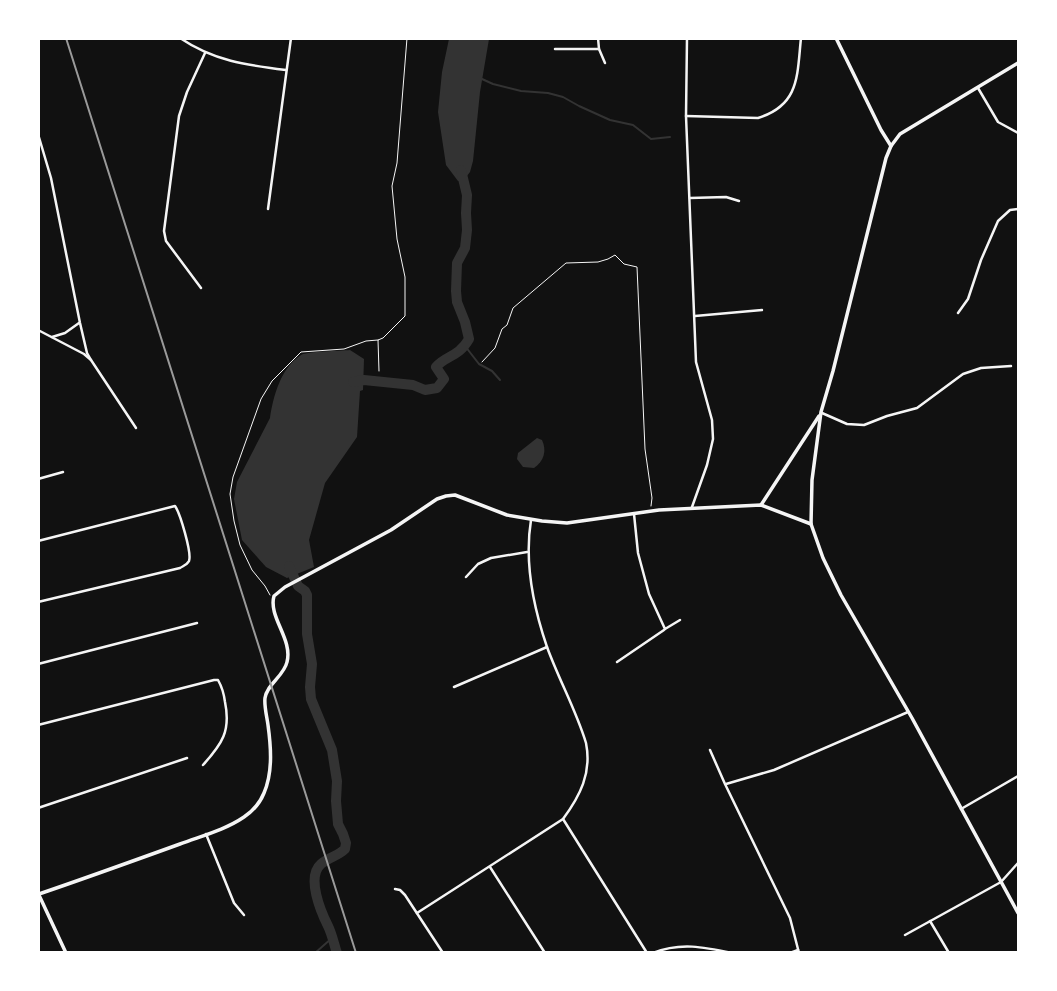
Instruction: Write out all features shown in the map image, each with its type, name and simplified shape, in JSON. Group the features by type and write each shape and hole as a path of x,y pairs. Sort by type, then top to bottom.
{"street":[{"path":"180,38 205,53 224,60 287,70"},
{"path":"268,209 291,38"},
{"path":"598,38 605,63"},
{"path":"687,38 686,116 696,362 712,420 713,439 692,508"},
{"path":"686,116 758,118 783,104 794,90 801,38"},
{"path":"836,38 881,131 891,146"},
{"path":"555,49 599,49"},
{"path":"201,288 166,241 164,231 179,116 205,53"},
{"path":"1018,63 900,134 891,146 821,412 811,480 811,524 823,558 1018,914"},
{"path":"978,88 998,122 1018,133"},
{"path":"38,134 51,178 86,349 136,428"},
{"path":"690,198 726,197 739,201"},
{"path":"958,313 968,299 998,221 1010,210 1018,209"},
{"path":"694,316 762,310"},
{"path":"52,337 65,333 80,323"},
{"path":"38,330 77,349 91,360"},
{"path":"821,412 847,424 864,425 917,408 963,374 981,368 1012,366"},
{"path":"761,505 821,412"},
{"path":"38,479 62,472"},
{"path":"66,953 39,893 233,823 249,814 262,797 267,783 271,749 265,697 285,668 288,658 287,644 272,605 273,597 279,591 391,530 438,499 455,495 507,515 567,523 650,511 761,505 811,524"},
{"path":"38,541 177,507 190,558 188,563 180,568 38,602"},
{"path":"634,514 638,553 649,594 665,629"},
{"path":"417,913 563,820 578,797 586,778 588,755 582,731 547,647 530,584 527,552 531,520"},
{"path":"466,577 478,564 491,558 527,552"},
{"path":"617,662 680,620"},
{"path":"38,664 197,623"},
{"path":"454,687 547,647"},
{"path":"38,724 218,680 222,686 227,728 218,749 203,765"},
{"path":"725,784 774,770 908,712"},
{"path":"710,750 790,918 799,951 790,953"},
{"path":"38,808 187,758"},
{"path":"961,809 1018,776"},
{"path":"563,820 647,953"},
{"path":"206,834 234,903 244,915"},
{"path":"905,935 1001,882 1018,863"},
{"path":"490,866 545,953"},
{"path":"395,889 405,895 443,953"},
{"path":"930,920 949,953"},
{"path":"653,953 669,947 687,945 732,953"}],"path":[{"path":"273,597 252,570 240,545 230,494 233,477 261,398 272,381 301,352 344,349 366,341 378,340 405,316 405,276 397,239 392,186 397,163 407,38"},
{"path":"482,362 495,348 513,308 566,263 598,262 615,255 624,264 637,267 645,449 652,498 650,511"},
{"path":"378,340 379,371"}],"shaded area":[{"path":"449,39 489,39 473,161 470,172 463,181 458,181 446,165 438,112"},
{"path":"350,350 364,359 357,437 325,483 309,540 314,567 287,578 266,567 242,540 234,499 237,482 270,418 276,392 288,367 301,355"},
{"path":"537,438 544,444 542,459 534,468 523,467 517,459 518,453"}],"waterway":[{"path":"482,79 521,91 563,97 610,120 633,125 651,139 670,137"},
{"path":"353,382 364,380 413,385 425,390 437,388 444,379 436,367 461,350 469,339 456,291 457,263 465,248 467,230 467,195 461,170"},
{"path":"465,346 479,364 492,371 500,380"},
{"path":"289,566 298,586 307,595 307,634 312,664 311,699 332,750 337,781 338,824 346,843 345,849 321,864 315,877 319,904 337,953"},
{"path":"315,953 332,938"}],"railway":[{"path":"66,38 356,953"}]}
